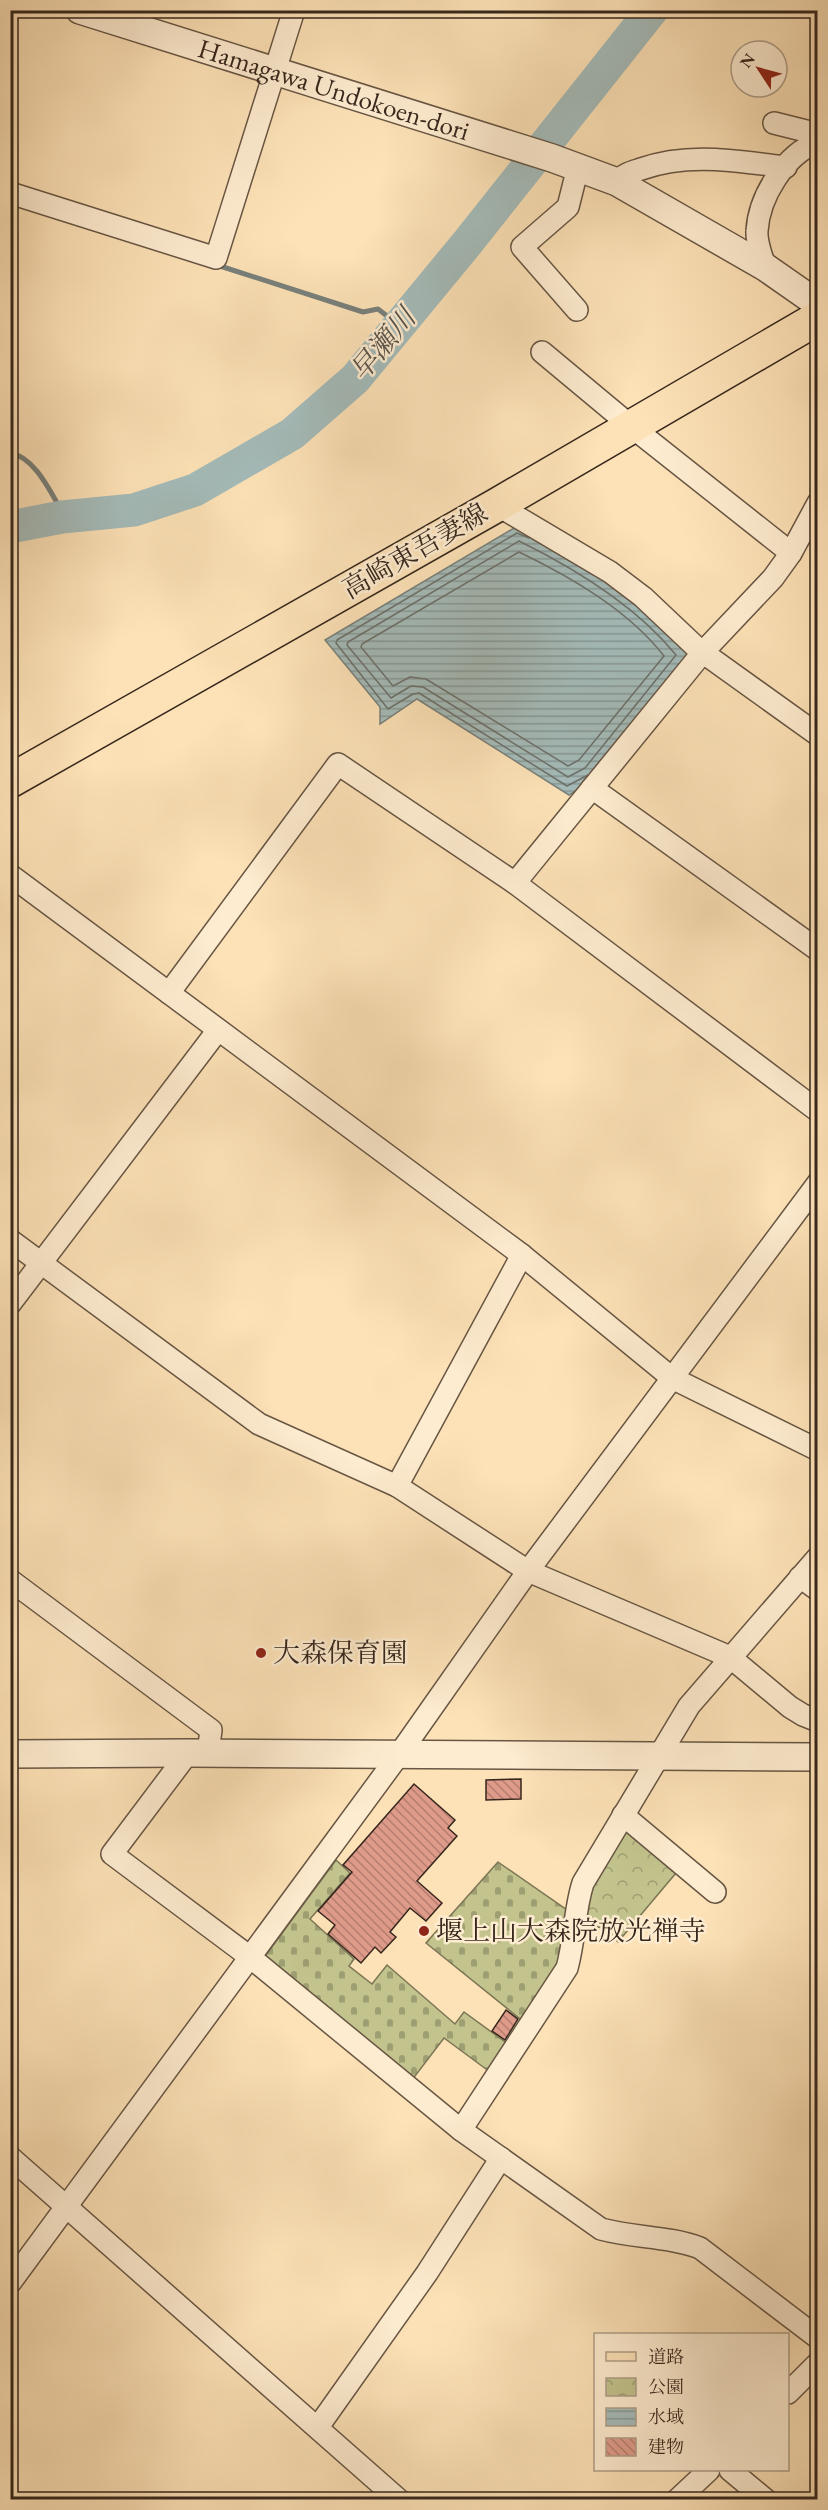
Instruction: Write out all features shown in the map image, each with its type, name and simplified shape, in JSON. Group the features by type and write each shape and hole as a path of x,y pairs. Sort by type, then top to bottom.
{"main road":[{"name":"高崎東吾妻線","path":"10,781 496,505 818,318"}],"street":[{"name":"Hamagawa Undokoen-dori","path":"80,10 578,167"},
{"path":"10,193 216,258 294,10"},
{"path":"774,123 818,134"},
{"path":"765,267 756,233 765,197 786,167 809,145 818,142"},
{"path":"616,182 621,177 654,165 682,158 705,158 786,167"},
{"path":"577,310 522,247 568,207 578,167 616,182 765,267 818,304"},
{"path":"542,352 632,427 791,553"},
{"path":"515,883 703,652 772,578 791,553 818,503"},
{"path":"496,505 610,572 643,597 703,652 818,735"},
{"path":"169,993 338,764 515,883 818,1111"},
{"path":"592,788 818,950"},
{"path":"10,875 522,1255 672,1378 818,1450"},
{"path":"10,1304 218,1030"},
{"path":"10,2283 398,1756 528,1571 818,1183"},
{"path":"10,1240 259,1424 397,1486 528,1571 730,1657 790,1707 818,1721"},
{"path":"397,1486 522,1255"},
{"path":"462,2130 567,1968 573,1949 577,1899 583,1883 689,1706 818,1557"},
{"path":"801,1577 818,1590"},
{"path":"10,1580 211,1730 198,1753 112,1854 250,1957 462,2130 601,2229 623,2235 680,2241 700,2248 818,2338"},
{"path":"10,1755 198,1753 818,1757"},
{"path":"623,1815 715,1892"},
{"path":"10,2157 399,2499"},
{"path":"318,2427 427,2273 501,2158"},
{"path":"789,2392 818,2363"},
{"path":"677,2499 707,2471"},
{"path":"732,2471 766,2499"}],"green space":[{"path":"627,1826 681,1867 618,1942 602,1928 581,1923 583,1904"},
{"path":"336,1860 350,1873 310,1919 354,1959 349,1966 372,1984 387,1965 455,2024 464,2012 508,2044 490,2072 444,2038 412,2080 266,1959 266,1955"},
{"path":"498,1862 567,1910 566,1946 560,1964 524,2022 426,1943"}],"water":[{"path":"519,525 605,575 692,651 593,779 569,795 417,699 380,724 380,707 325,640"}],"building":[{"path":"521,1779 521,1799 486,1800 486,1780"},
{"path":"414,1784 455,1820 448,1828 457,1836 417,1881 442,1903 426,1921 410,1908 390,1932 396,1937 381,1953 375,1947 361,1963 328,1934 335,1925 318,1911 352,1872 343,1865"},
{"path":"506,2010 518,2019 505,2040 492,2031"}],"waterway":[{"name":"早瀬川","path":"10,527 62,517 134,510 195,490 292,434 355,379 468,242 652,10"},
{"path":"220,266 363,312 378,309 400,326"},
{"path":"10,453 18,455 31,465 43,479 56,501"}],"place":[{"name":"大森保育園","path":"261,1653"},
{"name":"堰上山大森院放光禅寺","path":"424,1931"}]}
